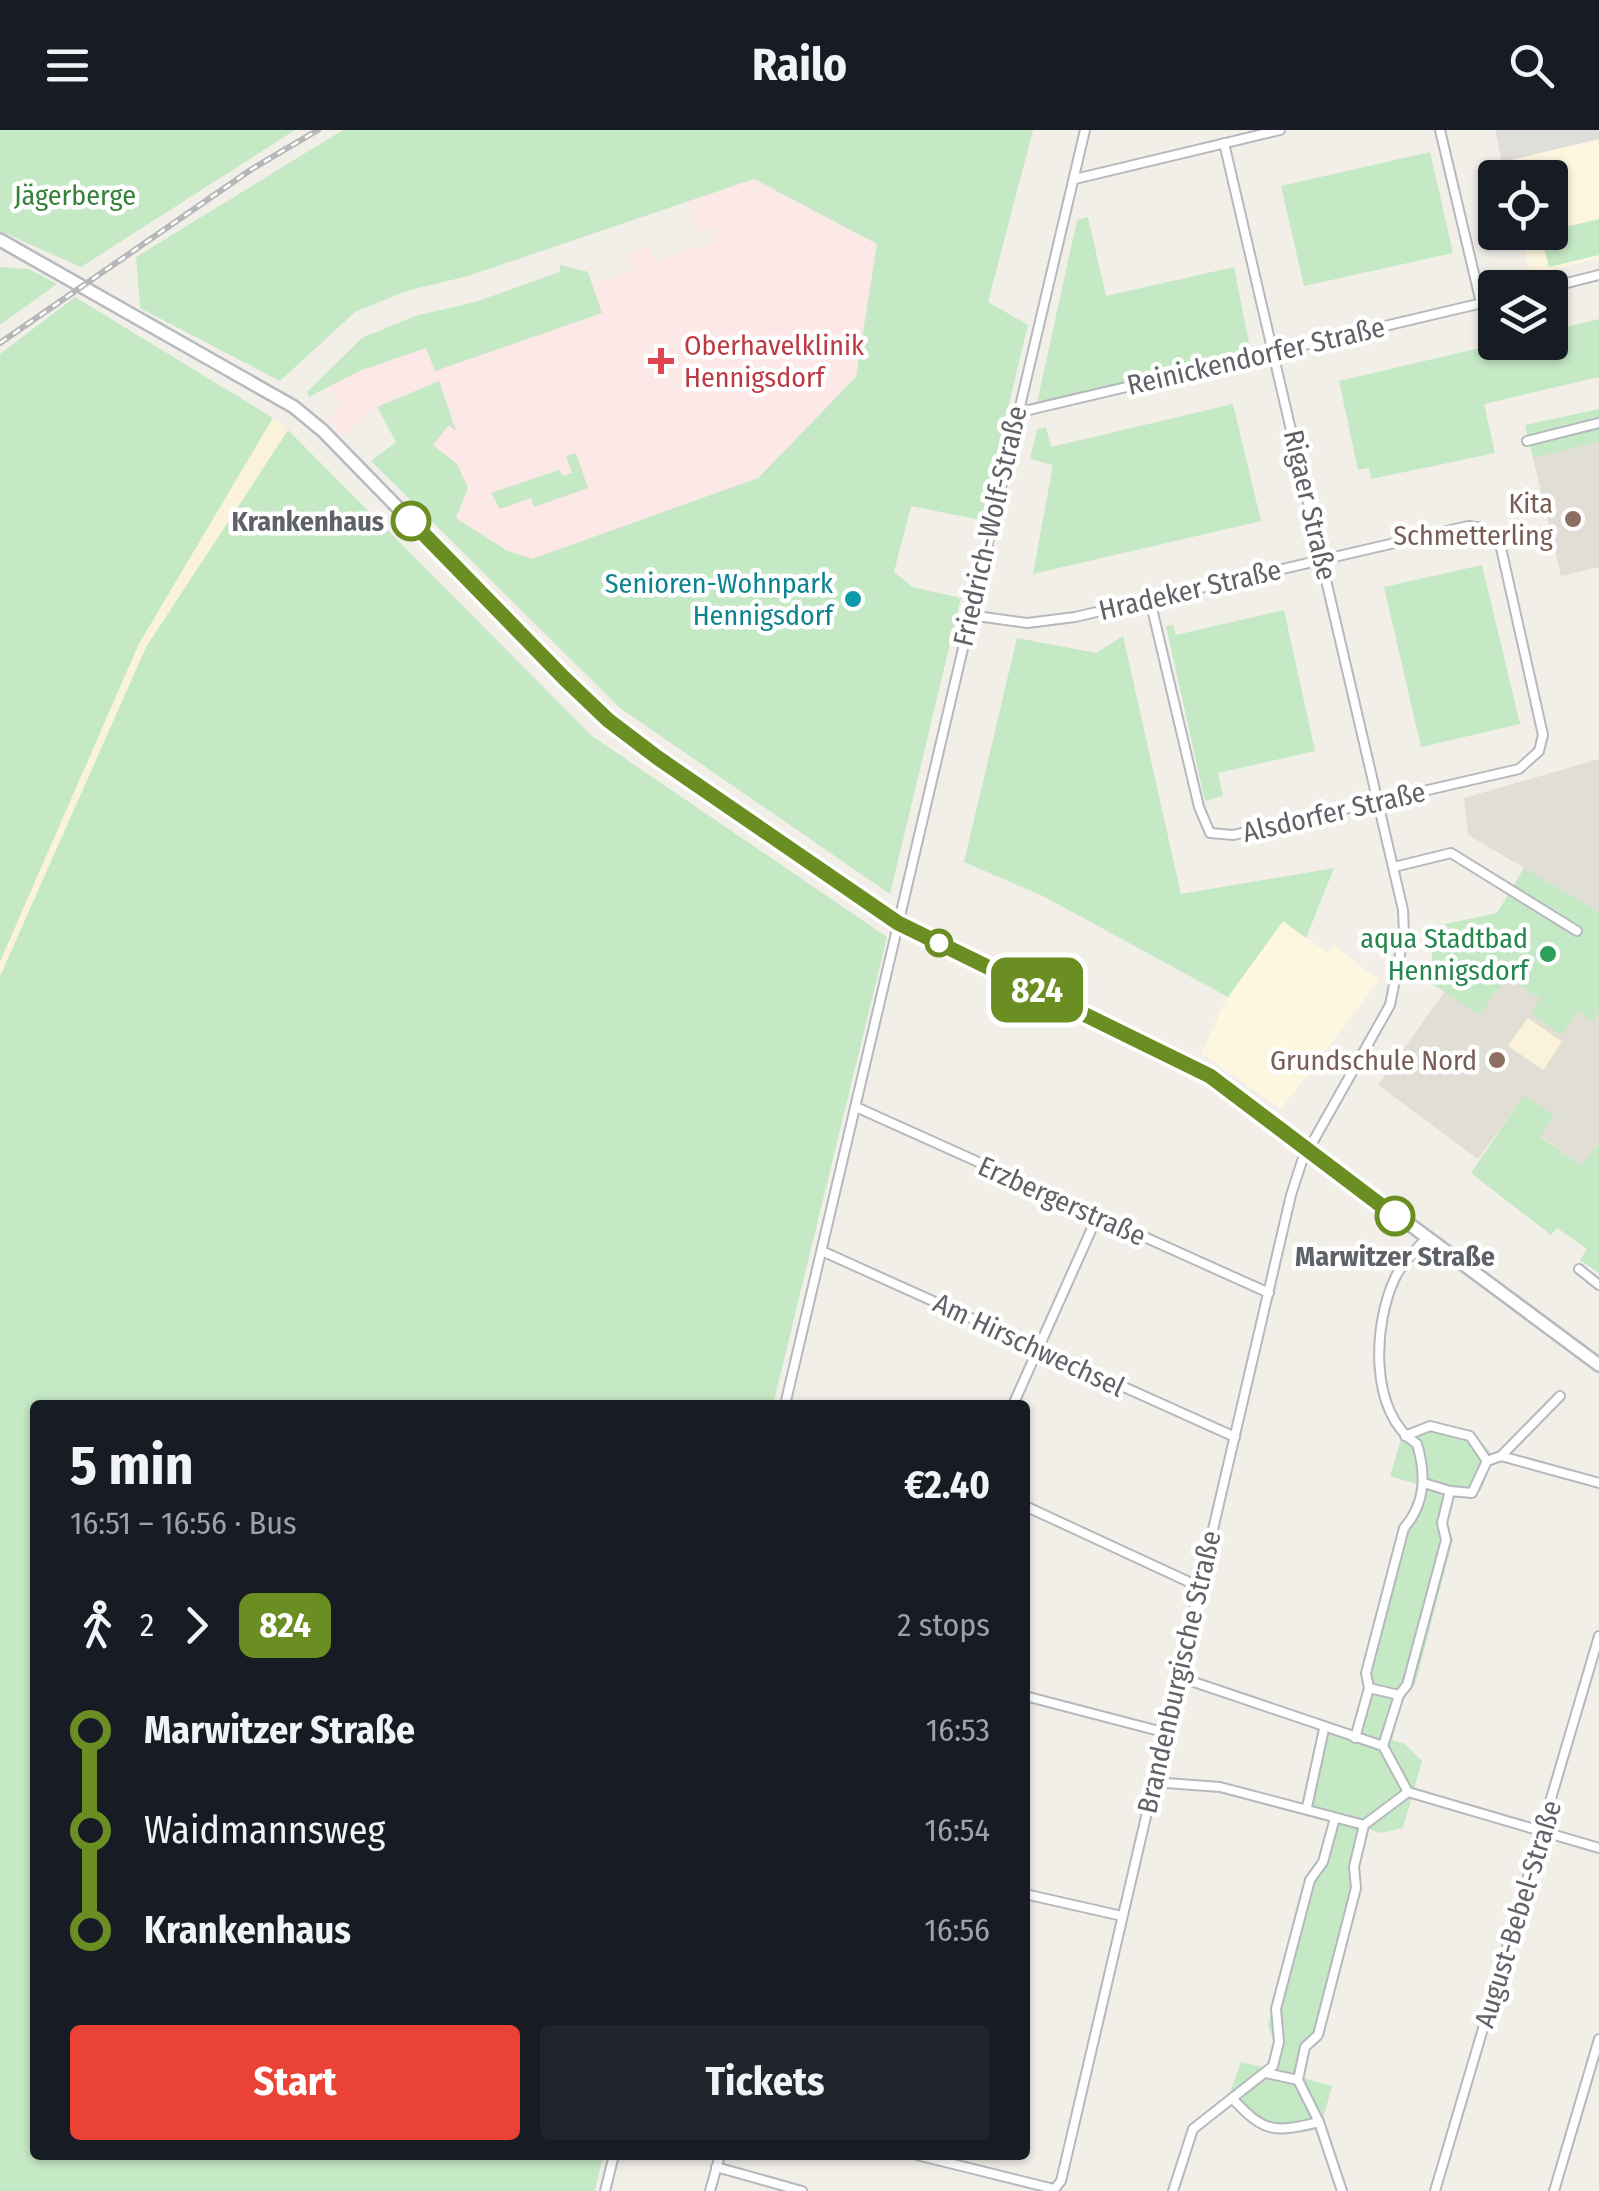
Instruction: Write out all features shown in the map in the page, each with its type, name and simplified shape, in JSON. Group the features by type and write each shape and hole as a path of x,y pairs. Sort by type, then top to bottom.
{"main road":[{"path":"0,240 294,407 324,431 608,720 898,923 1210,1076 1308,1153 1599,1365"}],"street":[{"name":"Friedrich-Wolf-Straße","path":"787,1400 824,1252 1016,413 1086,130"},
{"path":"1075,179 1280,130"},
{"path":"1440,130 1478,290"},
{"name":"Rigaer Straße","path":"1224,143 1379,802 1404,934 1390,1005 1308,1153"},
{"path":"1568,283 1599,275"},
{"name":"Reinickendorfer Straße","path":"1016,413 1478,304"},
{"path":"1527,441 1599,423"},
{"name":"Hradeker Straße","path":"969,615 1027,623 1150,600 1468,526 1482,528 1500,548 1543,735 1538,751 1518,769"},
{"name":"Alsdorfer Straße","path":"1150,600 1199,807 1210,833 1233,836 1518,769"},
{"path":"1394,868 1450,853 1577,931"},
{"name":"Erzbergerstraße","path":"856,1107 1269,1293"},
{"name":"Brandenburgische Straße","path":"1055,2190 1061,2182 1291,1196 1308,1153"},
{"path":"1015,1400 1098,1217"},
{"path":"1355,1738 1369,1688 1366,1673 1404,1528 1415,1516 1424,1483 1417,1444 1404,1436 1384,1387 1378,1346 1397,1273 1426,1238"},
{"name":"Am Hirschwechsel","path":"824,1252 1234,1438"},
{"path":"1578,1269 1599,1285"},
{"path":"1424,1483 1472,1493 1487,1461 1501,1456 1560,1396"},
{"path":"1404,1436 1430,1426 1470,1436 1487,1461"},
{"path":"1501,1456 1599,1483"},
{"path":"1383,1746 1399,1696 1407,1685 1446,1540 1442,1523 1450,1491"},
{"path":"1030,1508 1200,1587"},
{"name":"August-Bebel-Straße","path":"1435,2191 1599,1636"},
{"path":"1179,1677 1254,1699 1324,1730 1383,1746 1408,1792 1599,1848"},
{"path":"1369,1688 1399,1696"},
{"path":"1030,1697 1164,1732"},
{"path":"1307,1807 1324,1730"},
{"path":"1153,1782 1220,1787 1364,1825"},
{"path":"1342,2191 1320,2122 1298,2080 1305,2047 1318,2036 1356,1888 1354,1867 1364,1825 1408,1792"},
{"path":"1174,2191 1193,2129 1266,2073 1279,2042 1276,2009 1310,1880 1323,1862 1334,1818"},
{"path":"1030,1895 1122,1916"},
{"path":"1554,2191 1599,2040"},
{"path":"1266,2073 1298,2080"},
{"path":"1232,2098 1256,2124 1282,2131 1320,2122"},
{"path":"606,2191 613,2160"},
{"path":"710,2191 718,2160"},
{"path":"938,2160 1055,2190"},
{"path":"716,2167 802,2191"}],"shaded area":[{"path":"1495,130 1599,130 1599,139 1502,160"},
{"path":"1599,139 1599,258 1551,270 1530,270 1524,250 1568,250 1568,160 1510,160"},
{"name":"Oberhavelklinik Hennigsdorf","path":"754,179 877,244 856,377 758,478 532,559 506,550 430,503 394,464 453,420 439,382 377,407 343,436 325,418 342,408 328,386 359,371 427,348 434,370 602,313 593,284 633,271 628,254 650,247 656,261 716,241 712,227 698,232 687,201"},
{"name":"Kita Schmetterling","path":"1599,442 1599,567 1561,576 1533,458"},
{"path":"1599,759 1599,912 1468,835 1464,798"},
{"path":"1283,921 1328,953 1334,946 1379,980 1281,1109 1201,1053 1228,997"},
{"name":"Grundschule Nord","path":"1506,976 1541,1000 1578,1011 1592,1021 1599,1011 1599,1143 1582,1167 1540,1135 1524,1096 1478,1159 1378,1085 1445,991 1479,1015"}],"green space":[{"name":"Jägerberge","path":"0,130 295,130 81,267 0,231"},
{"path":"343,130 1033,130 988,302 1028,325 981,520 911,506 894,572 912,587 961,598 890,894 620,708 371,461 396,442 377,407 439,381 456,431 449,425 433,445 457,464 468,488 456,518 506,550 532,559 758,478 856,377 877,244 754,179 468,276 406,291 355,312 280,381 140,308 136,257"},
{"path":"1430,152 1453,253 1304,286 1281,186"},
{"path":"1088,217 1106,296 1234,267 1251,353 1037,403 1077,220"},
{"path":"1599,219 1599,255 1549,267 1544,250 1568,250 1568,226"},
{"path":"560,265 588,272 602,313 435,371 426,348 359,371 309,397 307,392 362,338 415,316 475,302 560,272"},
{"path":"0,267 29,269 57,284 0,325"},
{"path":"75,297 273,418 139,644 0,962 0,354"},
{"path":"1599,319 1599,377 1484,404 1495,453 1371,479 1369,468 1358,470 1339,381 1478,348 1478,360 1568,360 1568,327"},
{"path":"1233,404 1261,521 1033,574 1053,465 1030,459 1037,429 1046,427 1051,447"},
{"path":"1599,409 1599,442 1533,458 1525,425"},
{"path":"288,430 592,736 887,937 774,1400 30,1400 30,2160 602,2160 595,2191 0,2191 0,976 146,647"},
{"path":"576,453 588,488 534,507 531,498 500,509 491,493 559,470 563,476 572,473 566,456"},
{"path":"1482,565 1520,724 1421,747 1384,587"},
{"path":"1284,610 1315,751 1218,773 1223,796 1205,801 1166,626 1173,625 1176,635"},
{"path":"1123,636 1181,894 1334,868 1306,938 1283,921 1228,997 1043,896 964,862 1017,638 1096,653"},
{"path":"1524,868 1599,912 1599,1011 1593,1022 1578,1011 1561,1035 1531,1013 1540,999 1507,977 1479,1015 1433,984 1431,927 1497,913"},
{"path":"1524,1095 1554,1116 1540,1136 1581,1166 1599,1144 1599,1273 1580,1260 1587,1249 1557,1228 1551,1235 1471,1173"},
{"path":"1430,1422 1471,1431 1493,1455 1482,1489 1472,1498 1454,1494 1446,1522 1453,1539 1415,1685 1404,1695 1392,1740 1405,1744 1422,1761 1403,1828 1381,1833 1368,1829 1357,1872 1359,1889 1322,2036 1309,2050 1303,2078 1332,2086 1320,2129 1290,2134 1268,2132 1249,2122 1227,2100 1241,2062 1266,2068 1274,2042 1268,2025 1307,1876 1318,1861 1330,1819 1300,1810 1321,1722 1352,1729 1366,1686 1362,1670 1400,1525 1413,1513 1420,1485 1390,1476 1404,1429"}],"sand":[{"path":"273,418 288,430 146,647 0,976 0,962 139,644"},
{"path":"1528,1018 1562,1042 1543,1070 1508,1046"}],"railway":[{"path":"0,343 252,169 318,130"}],"bus line":[{"name":"824","path":"411,521 564,678 608,720 658,758 898,923 1210,1076 1395,1216"}],"place":[{"name":"Oberhavelklinik Hennigsdorf","path":"661,361"},
{"name":"Kita Schmetterling","path":"1573,519"},
{"name":"Krankenhaus","path":"411,521"},
{"name":"Senioren-Wohnpark Hennigsdorf","path":"853,599"},
{"name":"aqua Stadtbad Hennigsdorf","path":"1548,954"},
{"name":"Grundschule Nord","path":"1497,1060"},
{"name":"Marwitzer Straße","path":"1395,1216"}]}
